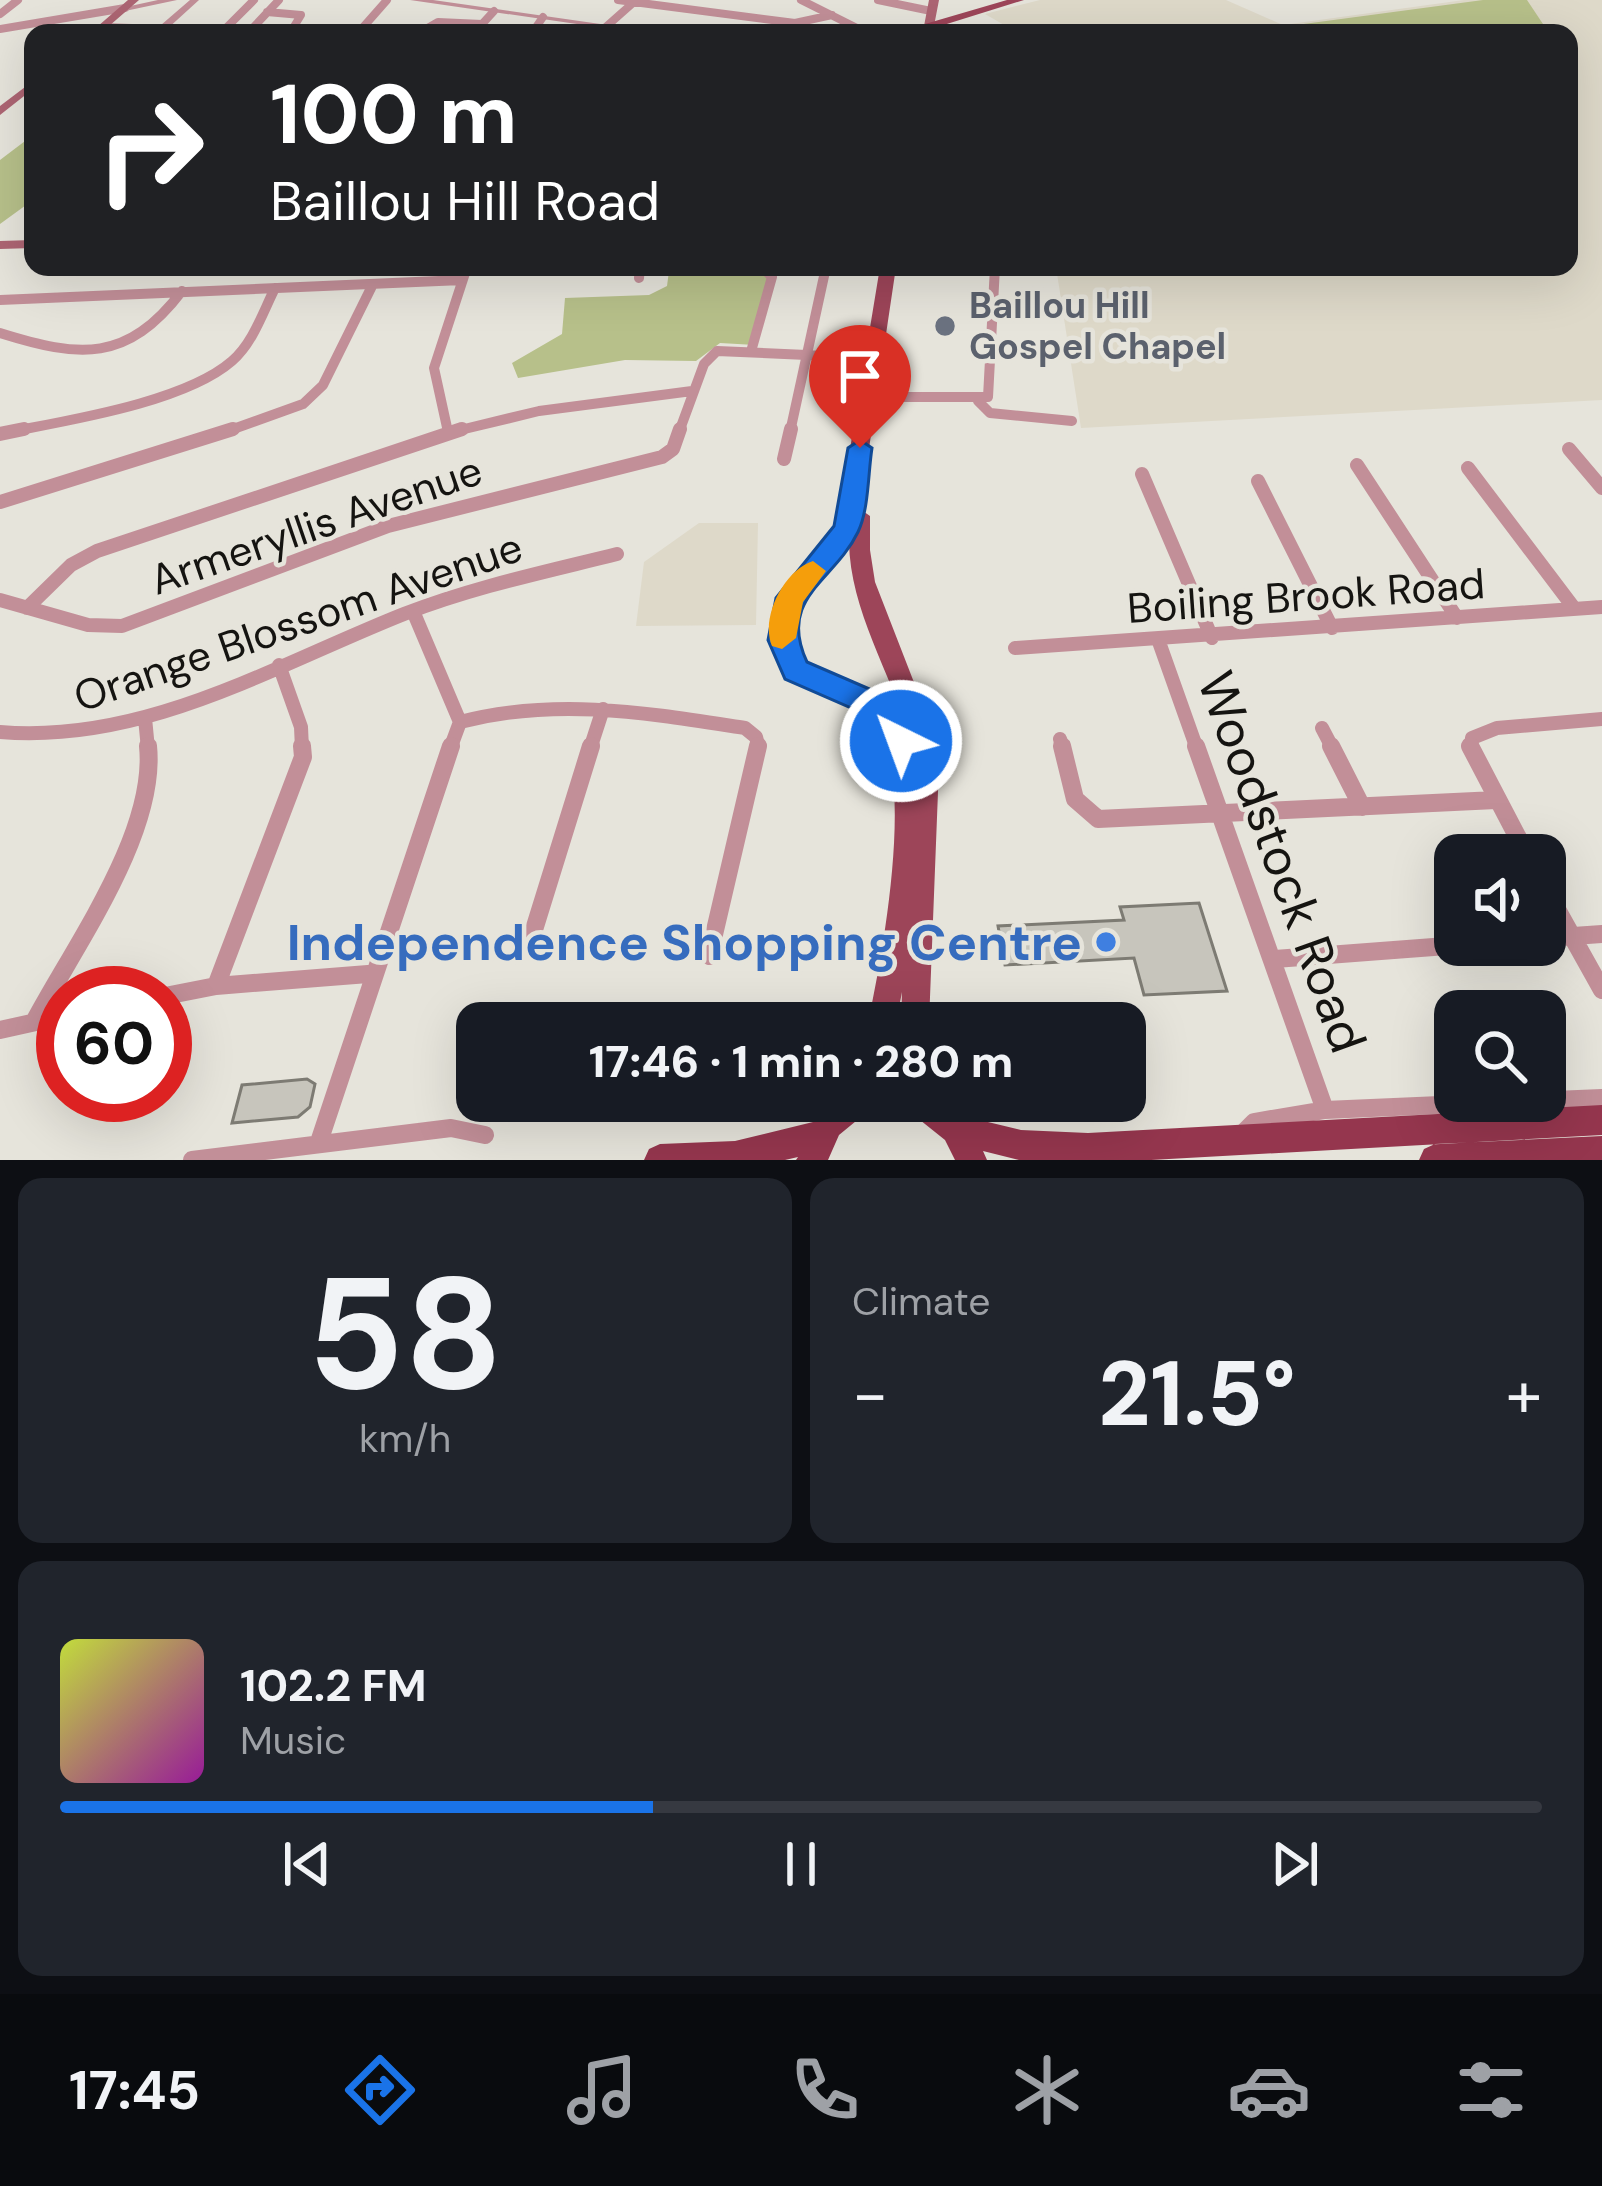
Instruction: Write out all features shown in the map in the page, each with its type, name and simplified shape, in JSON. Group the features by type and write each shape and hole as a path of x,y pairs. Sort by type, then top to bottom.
{"highway":[{"path":"974,1122 1058,1148 1233,1143 1602,1120"},
{"path":"660,1160 816,1148 837,1122"},
{"path":"944,1122 971,1160"},
{"path":"1435,1160 1602,1150"}],"main road":[{"path":"936,20 1019,0"},
{"path":"106,24 129,4"},
{"path":"0,112 24,92"},
{"path":"885,1002 902,890 905,768 901,741 878,706 804,676 787,656 782,620 790,598 847,529 887,276"},
{"path":"900,276 859,561 877,624 924,745 928,782 916,1002"},
{"path":"828,557 859,561"},
{"path":"878,706 906,690"}],"street":[{"path":"0,14 18,0"},
{"path":"26,24 173,0"},
{"path":"168,24 196,0"},
{"path":"230,24 254,0"},
{"path":"257,24 279,0"},
{"path":"366,24 388,0"},
{"path":"414,0 577,24"},
{"path":"618,0 802,23 832,15"},
{"path":"702,11 712,0"},
{"path":"801,0 850,24"},
{"path":"878,0 936,20"},
{"path":"608,24 634,2"},
{"path":"435,24 482,23 494,11"},
{"path":"268,12 303,16 297,24"},
{"path":"538,24 543,17"},
{"path":"0,300 373,284 440,276"},
{"path":"448,433 434,368 464,276"},
{"path":"771,276 752,348 874,358"},
{"path":"784,459 824,276"},
{"path":"880,397 978,400 991,391 995,276"},
{"path":"0,502 145,461 303,404 323,385 373,284"},
{"path":"0,434 80,416 217,372 240,352 275,288"},
{"path":"0,334 64,354 100,350 148,334 182,291"},
{"name":"Armeryllis Avenue","path":"0,600 88,625 122,626 447,508 650,462 674,449 692,392 717,351 752,348"},
{"path":"27,608 70,566 97,551 448,433 603,401 692,392"},
{"path":"978,400 991,413 1072,421"},
{"path":"1569,449 1602,488"},
{"path":"1357,464 1456,618"},
{"path":"1468,468 1574,608"},
{"path":"1142,475 1212,638"},
{"path":"1258,481 1332,628"},
{"name":"Orange Blossom Avenue","path":"0,732 33,739 62,738 145,718 413,611 616,554"},
{"name":"Boiling Brook Road","path":"1015,649 1602,607"},
{"path":"319,1142 368,974 393,919 460,722 413,611"},
{"name":"Woodstock Road","path":"1159,642 1325,1110"},
{"path":"216,986 303,757 302,727 279,665"},
{"path":"460,722 511,706 559,703 745,728 757,737 760,755 709,956"},
{"path":"533,933 603,709"},
{"path":"0,1030 34,1022 138,826 152,776 145,718"},
{"path":"1515,834 1470,748 1472,738 1497,728 1602,719"},
{"path":"1322,728 1362,808"},
{"path":"1060,739 1076,799 1088,815 1111,820 1496,800"},
{"path":"1566,925 1602,990"},
{"path":"1566,936 1602,934"},
{"path":"1275,959 1434,947"},
{"path":"192,991 368,974"},
{"path":"1233,1143 1254,1122 1325,1110 1602,1098"},
{"path":"193,1160 451,1128 485,1135"}],"shaded area":[{"path":"1040,0 1226,0 1281,24 1002,24 985,14"},
{"path":"1464,0 1602,0 1602,400 1081,428 1057,276 1578,276 1578,24 1290,24"},
{"path":"699,523 758,523 756,625 636,626 644,562"}],"green space":[{"path":"1483,0 1527,0 1543,24 1304,24"},
{"path":"24,142 24,207 0,224 0,160"},
{"path":"668,276 775,276 755,345 720,343 696,361 625,360 518,378 512,363 562,334 565,298 649,295 667,286"}],"building":[{"name":"Independence Shopping Centre","path":"1199,903 1227,991 1144,995 1134,958 1005,965 998,926 1124,920 1120,907"},
{"path":"307,1079 315,1084 310,1107 298,1117 232,1123 242,1085"}],"slow traffic":[{"path":"782,638 790,598 813,571"}],"place":[{"name":"Baillou Hill Gospel Chapel","path":"945,326"},
{"name":"Independence Shopping Centre","path":"1106,942"}],"route":[{"path":"860,448 847,529 790,598 782,620 782,640 796,670 878,706 901,741"}]}
